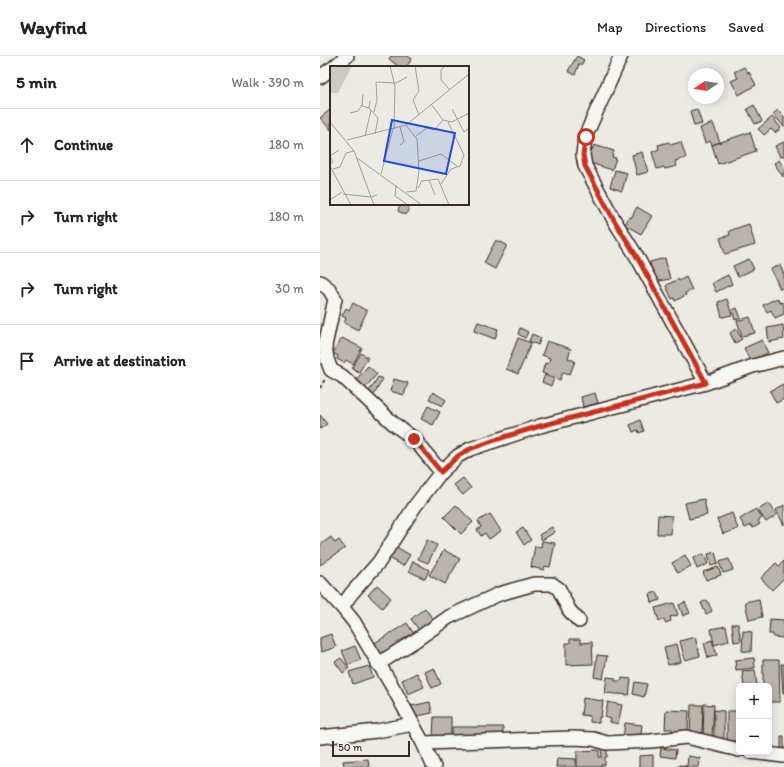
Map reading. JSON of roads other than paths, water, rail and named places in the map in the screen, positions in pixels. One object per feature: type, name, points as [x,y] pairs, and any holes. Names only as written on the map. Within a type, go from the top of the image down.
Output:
[{"type":"street","points":[[335,66],[347,56]]},
{"type":"street","points":[[621,56],[586,137],[583,155],[585,166],[706,383]]},
{"type":"street","points":[[320,77],[330,70]]},
{"type":"street","points":[[320,282],[329,289],[335,298],[325,346],[327,359],[331,370],[342,376],[394,424],[414,439],[441,472]]},
{"type":"street","points":[[342,607],[378,562],[415,506],[441,472],[464,452],[540,426],[706,383],[753,366],[784,358]]},
{"type":"street","points":[[320,583],[354,622],[395,691],[423,742],[434,767]]},
{"type":"street","points":[[378,664],[449,617],[499,594],[534,584],[552,584],[559,590],[569,610],[579,621]]},
{"type":"street","points":[[320,737],[377,731],[412,724]]},
{"type":"street","points":[[423,742],[573,738],[592,739],[607,743],[687,738],[736,749]]},
{"type":"street","points":[[772,755],[784,756]]}]
